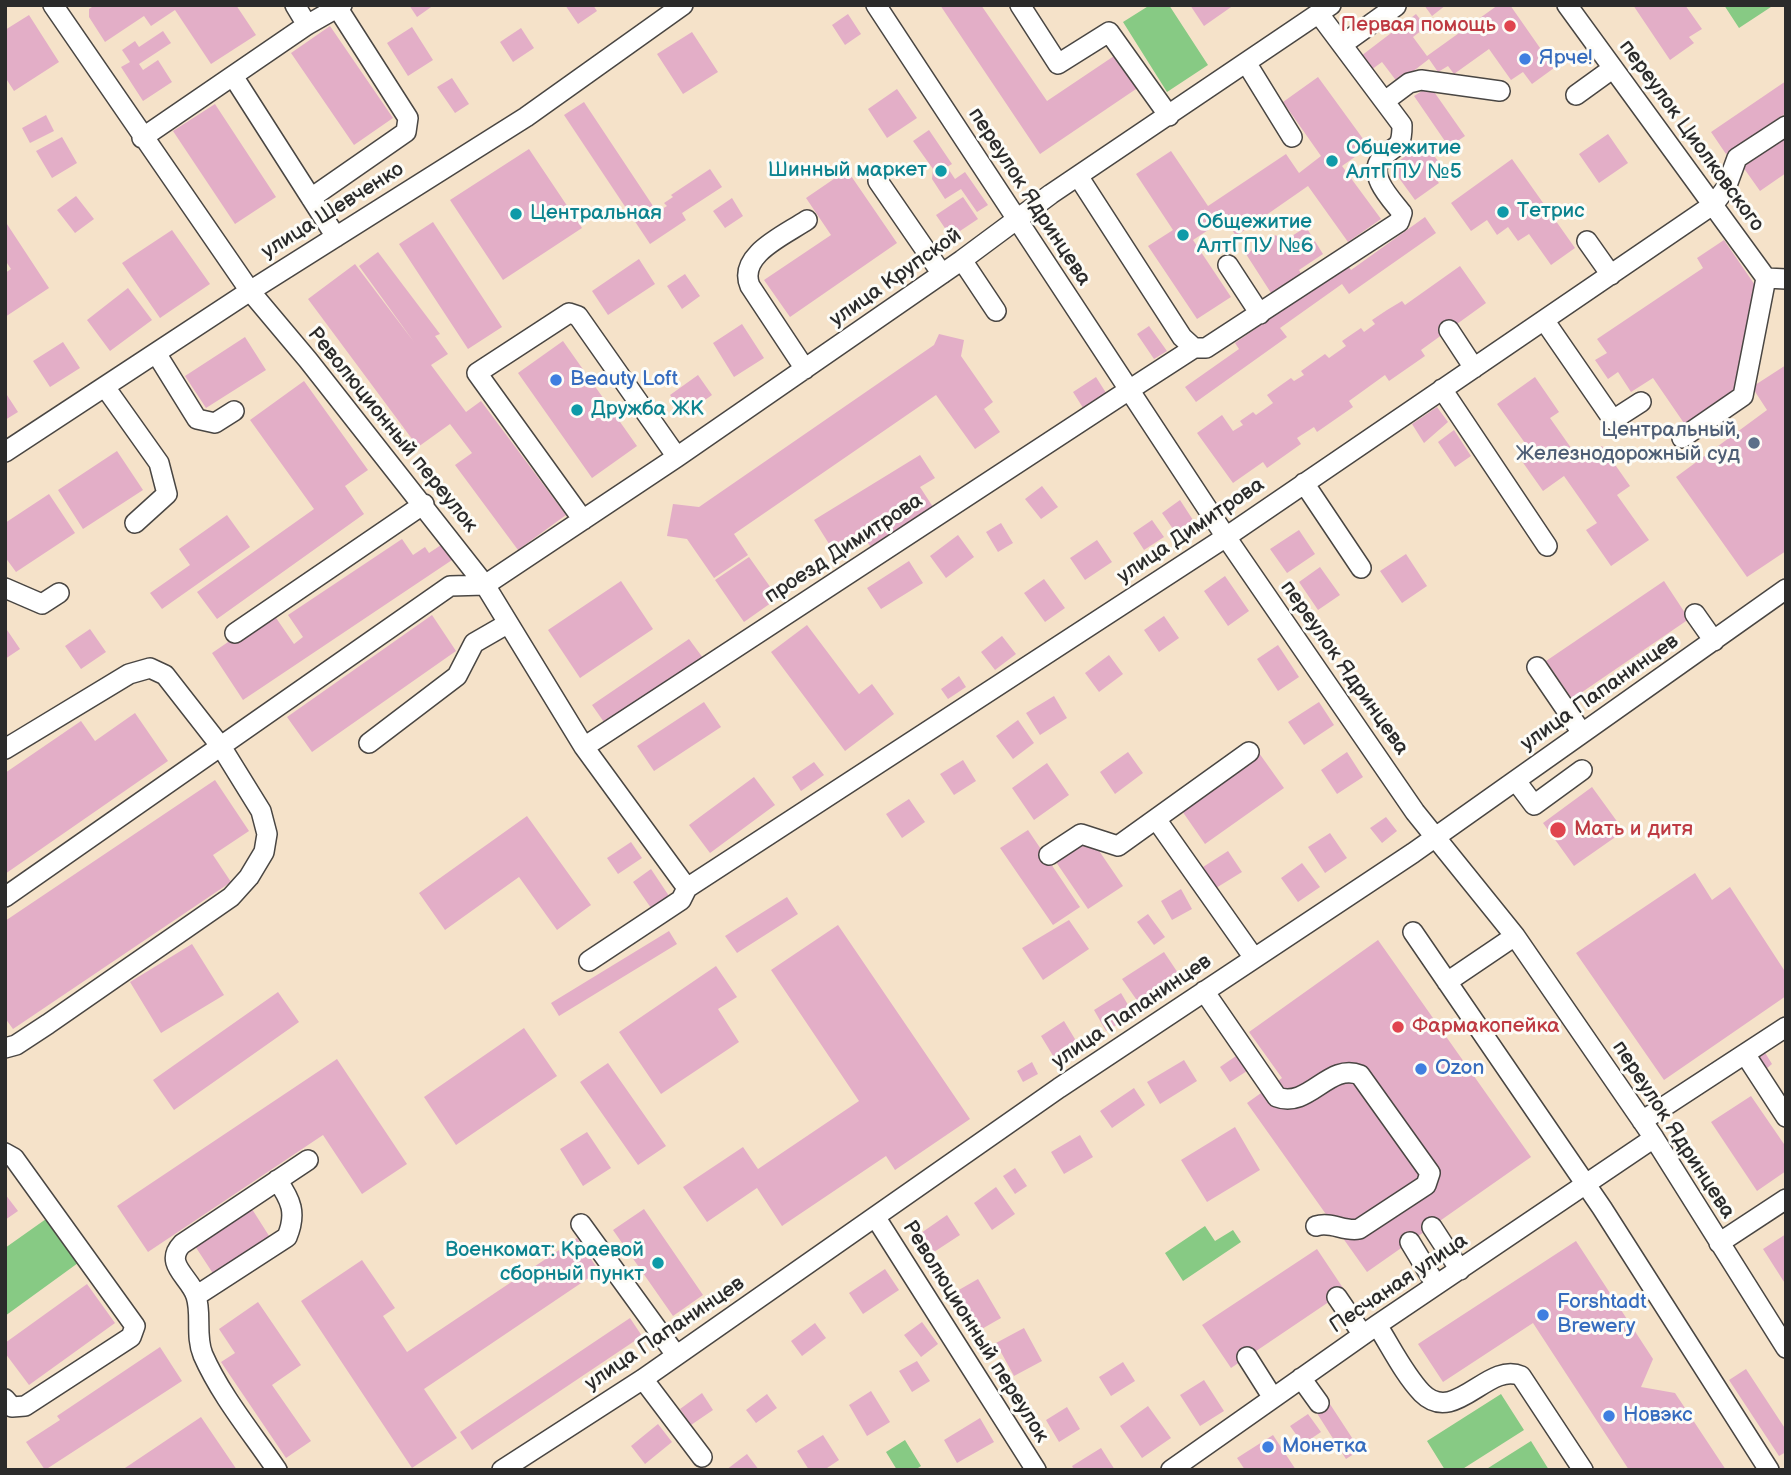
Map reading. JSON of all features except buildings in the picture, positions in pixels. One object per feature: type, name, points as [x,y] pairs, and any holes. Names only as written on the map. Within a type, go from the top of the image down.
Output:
[{"type":"street","points":[[295,5],[307,25]]},
{"type":"street","name":"улица Шевченко","points":[[5,452],[250,291],[526,117],[683,5]]},
{"type":"street","name":"переулок Ядринцева","points":[[876,5],[1226,537],[1415,812],[1515,936],[1654,1138],[1786,1348]]},
{"type":"street","points":[[1020,5],[1058,64],[1109,32],[1169,116]]},
{"type":"street","name":"переулок Циолковского","points":[[1567,5],[1714,204],[1776,279]]},
{"type":"street","points":[[142,138],[307,25],[340,6],[408,118],[406,132],[311,198]]},
{"type":"street","points":[[1343,44],[1396,6]]},
{"type":"street","name":"Революционный переулок","points":[[61,8],[142,138],[250,291],[424,504],[485,585],[584,747],[687,888]]},
{"type":"street","points":[[1325,10],[1343,44],[1385,101],[1409,83],[1421,80],[1500,91]]},
{"type":"street","name":"улица Крупской","points":[[485,585],[677,457],[962,260],[1078,176],[1325,10]]},
{"type":"street","points":[[1247,64],[1293,137]]},
{"type":"street","points":[[1576,95],[1612,69]]},
{"type":"street","points":[[233,76],[336,237]]},
{"type":"street","name":"проезд Димитрова","points":[[584,747],[1194,348],[1206,348],[1399,222],[1402,213],[1381,185],[1378,167],[1381,159],[1397,149],[1402,140],[1402,125],[1385,101]]},
{"type":"street","points":[[1714,204],[1726,188],[1737,158],[1786,125]]},
{"type":"street","points":[[1078,176],[1182,337],[1194,348]]},
{"type":"street","points":[[878,181],[942,274]]},
{"type":"street","name":"улица Димитрова","points":[[589,961],[681,900],[687,888],[1226,537],[1714,204]]},
{"type":"street","points":[[805,369],[750,286],[747,274],[754,257],[807,220]]},
{"type":"street","points":[[1587,241],[1611,275]]},
{"type":"street","points":[[962,260],[996,311]]},
{"type":"street","points":[[1228,265],[1259,314]]},
{"type":"street","points":[[1682,438],[1743,396],[1776,279]]},
{"type":"street","points":[[583,520],[477,373],[569,313],[578,316],[677,457]]},
{"type":"street","points":[[1544,320],[1613,420],[1641,402]]},
{"type":"street","points":[[1449,330],[1474,368]]},
{"type":"street","points":[[156,353],[197,419],[215,423],[234,411]]},
{"type":"street","points":[[105,387],[159,463],[167,494],[135,523]]},
{"type":"street","points":[[1442,389],[1547,546]]},
{"type":"street","points":[[1304,483],[1361,568]]},
{"type":"street","points":[[235,633],[424,504]]},
{"type":"street","points":[[5,897],[222,748],[450,586],[485,585]]},
{"type":"street","points":[[5,588],[42,604],[59,593]]},
{"type":"street","name":"улица Папанинцев","points":[[502,1470],[643,1379],[1059,1088],[1516,781],[1786,589]]},
{"type":"street","points":[[1695,614],[1714,640]]},
{"type":"street","points":[[369,743],[457,676],[474,643],[507,624]]},
{"type":"street","points":[[1537,667],[1582,733]]},
{"type":"street","points":[[5,748],[129,674],[150,668],[165,675],[222,748],[261,811],[267,834],[264,852],[249,877],[231,897],[48,1024],[16,1045],[5,1048]]},
{"type":"street","points":[[1049,855],[1082,834],[1118,846],[1249,752]]},
{"type":"street","points":[[1516,781],[1534,805],[1582,770]]},
{"type":"street","points":[[1156,819],[1254,958]]},
{"type":"street","points":[[1413,932],[1586,1185],[1769,1470]]},
{"type":"street","points":[[1447,982],[1515,936]]},
{"type":"street","points":[[1204,991],[1277,1097],[1288,1101],[1301,1099],[1340,1074],[1360,1074],[1430,1173],[1426,1185],[1359,1229],[1348,1230],[1325,1224],[1317,1226]]},
{"type":"street","points":[[1642,1121],[1786,1027]]},
{"type":"street","points":[[1745,1054],[1786,1117]]},
{"type":"street","name":"Песчаная улица","points":[[1171,1470],[1370,1330],[1654,1138]]},
{"type":"street","points":[[5,1153],[14,1158],[135,1326],[131,1338],[25,1406],[12,1406],[5,1399]]},
{"type":"street","points":[[277,1470],[203,1355],[197,1329],[196,1296],[177,1268],[175,1255],[178,1248],[307,1160]]},
{"type":"street","points":[[196,1296],[287,1237],[293,1212],[290,1199],[276,1180]]},
{"type":"street","points":[[1719,1243],[1786,1199]]},
{"type":"street","name":"Революционный переулок","points":[[876,1218],[1036,1470]]},
{"type":"street","points":[[581,1224],[677,1355]]},
{"type":"street","points":[[1432,1227],[1460,1270]]},
{"type":"street","points":[[1410,1242],[1436,1285]]},
{"type":"street","points":[[1337,1297],[1370,1330],[1422,1392],[1436,1401],[1452,1402],[1504,1373],[1521,1376],[1583,1470]]},
{"type":"street","points":[[1247,1357],[1273,1398]]},
{"type":"street","points":[[1301,1378],[1319,1403]]},
{"type":"street","points":[[643,1379],[702,1457]]},
{"type":"green space","points":[[1150,5],[1169,5],[1208,65],[1167,92],[1123,22]]},
{"type":"green space","points":[[1724,5],[1774,5],[1739,28]]},
{"type":"green space","points":[[46,1219],[78,1263],[5,1316],[5,1248]]},
{"type":"green space","points":[[1205,1226],[1215,1241],[1233,1230],[1241,1242],[1183,1281],[1165,1253]]},
{"type":"green space","points":[[1501,1394],[1524,1430],[1461,1470],[1445,1470],[1427,1441]]},
{"type":"green space","points":[[905,1440],[921,1466],[915,1470],[897,1470],[886,1452]]},
{"type":"green space","points":[[1531,1441],[1549,1470],[1485,1470]]},
{"type":"place","name":"Первая помощь","points":[[1510,26]]},
{"type":"place","name":"Ярче!","points":[[1525,59]]},
{"type":"place","name":"Общежитие АлтГПУ №5","points":[[1332,161]]},
{"type":"place","name":"Шинный маркет","points":[[941,171]]},
{"type":"place","name":"Тетрис","points":[[1503,212]]},
{"type":"place","name":"Центральная","points":[[516,214]]},
{"type":"place","name":"Общежитие АлтГПУ №6","points":[[1183,235]]},
{"type":"place","name":"Beauty Loft","points":[[556,380]]},
{"type":"place","name":"Дружба ЖК","points":[[577,410]]},
{"type":"place","name":"Центральный, Железнодорожный суд","points":[[1754,443]]},
{"type":"place","name":"Мать и дитя","points":[[1558,830]]},
{"type":"place","name":"Фармакопейка","points":[[1398,1027]]},
{"type":"place","name":"Ozon","points":[[1421,1069]]},
{"type":"place","name":"Военкомат: Краевой сборный пункт","points":[[658,1263]]},
{"type":"place","name":"Forshtadt Brewery","points":[[1543,1315]]},
{"type":"place","name":"Новэкс","points":[[1609,1416]]},
{"type":"place","name":"Монетка","points":[[1268,1447]]}]
